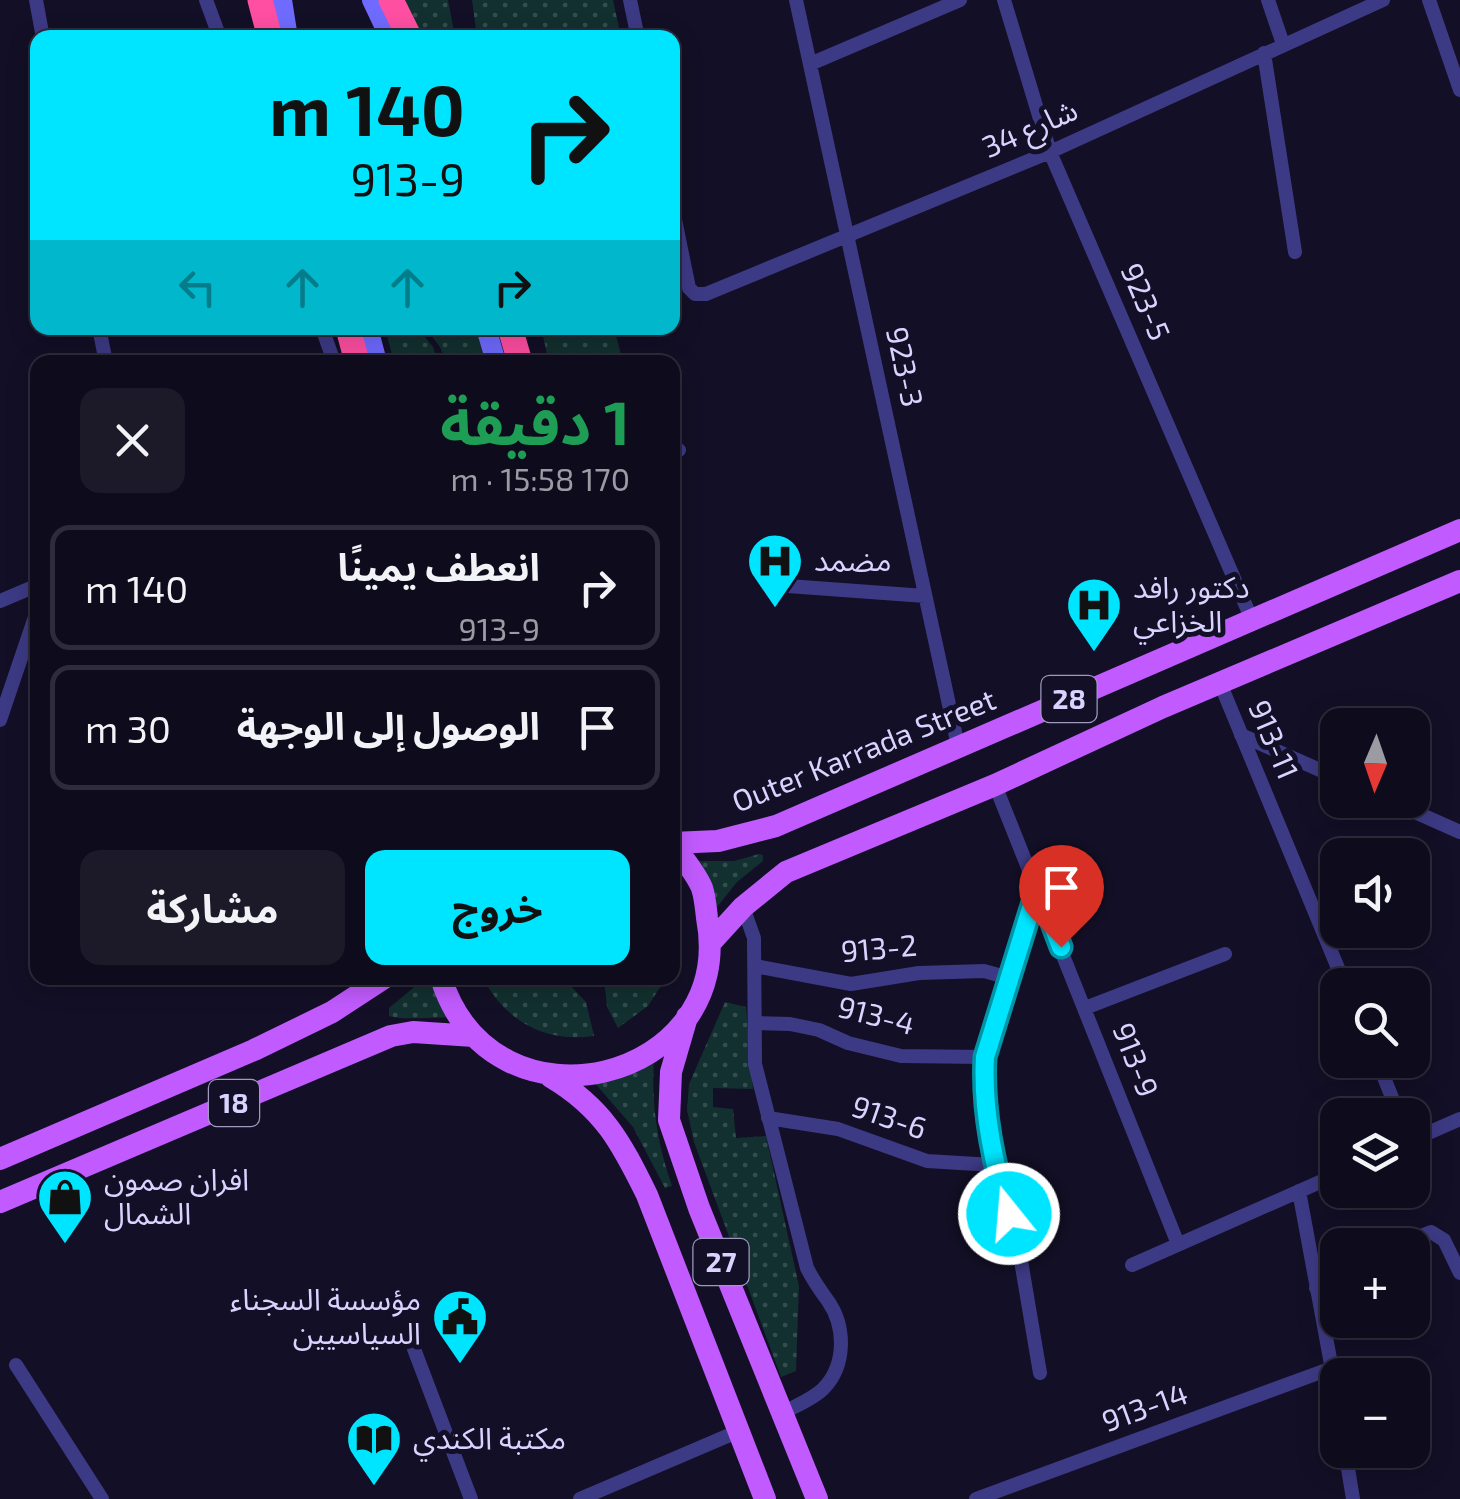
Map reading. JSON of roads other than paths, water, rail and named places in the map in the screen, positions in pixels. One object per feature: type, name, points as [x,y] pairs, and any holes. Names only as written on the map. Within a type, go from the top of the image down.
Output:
[{"type":"highway","points":[[260,0],[268,30]]},
{"type":"highway","points":[[392,0],[406,30]]},
{"type":"main road","name":"Outer Karrada Street","points":[[680,842],[718,841],[776,826],[1460,530]]},
{"type":"main road","name":"28","points":[[712,941],[744,907],[786,872],[1460,581]]},
{"type":"main road","points":[[443,985],[448,1001],[474,1036],[508,1061],[548,1075],[588,1076],[626,1066],[660,1046],[687,1018],[705,981],[712,941],[702,888],[680,854]]},
{"type":"main road","name":"18","points":[[0,1159],[254,1050],[332,1012],[373,985]]},
{"type":"main road","name":"27","points":[[687,1018],[671,1072],[670,1120],[698,1208],[817,1499]]},
{"type":"main road","name":"18","points":[[0,1202],[391,1036],[414,1032],[474,1036]]},
{"type":"main road","name":"27","points":[[548,1075],[577,1092],[600,1113],[624,1147],[647,1195],[765,1499]]},
{"type":"street","points":[[36,0],[42,30]]},
{"type":"street","points":[[206,0],[217,30]]},
{"type":"street","points":[[282,0],[287,30]]},
{"type":"street","points":[[372,0],[386,30]]},
{"type":"street","points":[[630,0],[636,30]]},
{"type":"street","name":"923-3","points":[[796,0],[958,746]]},
{"type":"street","points":[[810,64],[960,0]]},
{"type":"street","name":"923-5","points":[[1004,0],[1050,152],[1252,620]]},
{"type":"street","points":[[1268,0],[1282,44]]},
{"type":"street","name":"شارع 34","points":[[680,242],[690,288],[695,294],[706,294],[1050,152],[1383,0]]},
{"type":"street","points":[[1429,0],[1460,90]]},
{"type":"street","points":[[1264,53],[1295,252]]},
{"type":"street","points":[[788,586],[925,596]]},
{"type":"street","points":[[0,601],[30,588]]},
{"type":"street","points":[[0,720],[30,632]]},
{"type":"street","name":"913-11","points":[[1220,683],[1338,968]]},
{"type":"street","points":[[1241,734],[1320,770]]},
{"type":"street","name":"913-9","points":[[994,785],[1038,886],[1178,1244]]},
{"type":"street","points":[[1428,818],[1460,832]]},
{"type":"street","points":[[1038,886],[985,1057],[984,1082],[993,1165],[1020,1255],[1040,1374]]},
{"type":"street","points":[[744,907],[754,938],[755,1064],[806,1268],[830,1303],[841,1336],[840,1359],[828,1382],[821,1391],[782,1413]]},
{"type":"street","points":[[1085,1008],[1225,954]]},
{"type":"street","name":"913-2","points":[[755,966],[851,984],[920,972],[984,972],[1009,978]]},
{"type":"street","name":"913-4","points":[[756,1023],[804,1027],[901,1056],[985,1057]]},
{"type":"street","name":"913-6","points":[[768,1118],[820,1124],[928,1161],[993,1165]]},
{"type":"street","points":[[1430,1132],[1460,1119]]},
{"type":"street","points":[[1132,1265],[1320,1182]]},
{"type":"street","points":[[1298,1191],[1330,1358]]},
{"type":"street","points":[[1430,1233],[1444,1240],[1460,1273]]},
{"type":"street","points":[[1316,1288],[1320,1286]]},
{"type":"street","points":[[414,1349],[471,1499]]},
{"type":"street","points":[[16,1365],[102,1499]]},
{"type":"street","name":"913-14","points":[[976,1499],[1320,1372]]},
{"type":"street","points":[[580,1499],[739,1431]]},
{"type":"street","points":[[1348,1468],[1353,1499]]},
{"type":"place","name":"مضمد","points":[[775,610]]},
{"type":"place","name":"دكتور رافد الخزاعي","points":[[1094,654]]},
{"type":"place","name":"افران صمون الشمال","points":[[65,1246]]},
{"type":"place","name":"مؤسسة السجناء السياسيين","points":[[460,1366]]},
{"type":"place","name":"مكتبة الكندي","points":[[374,1488]]}]
